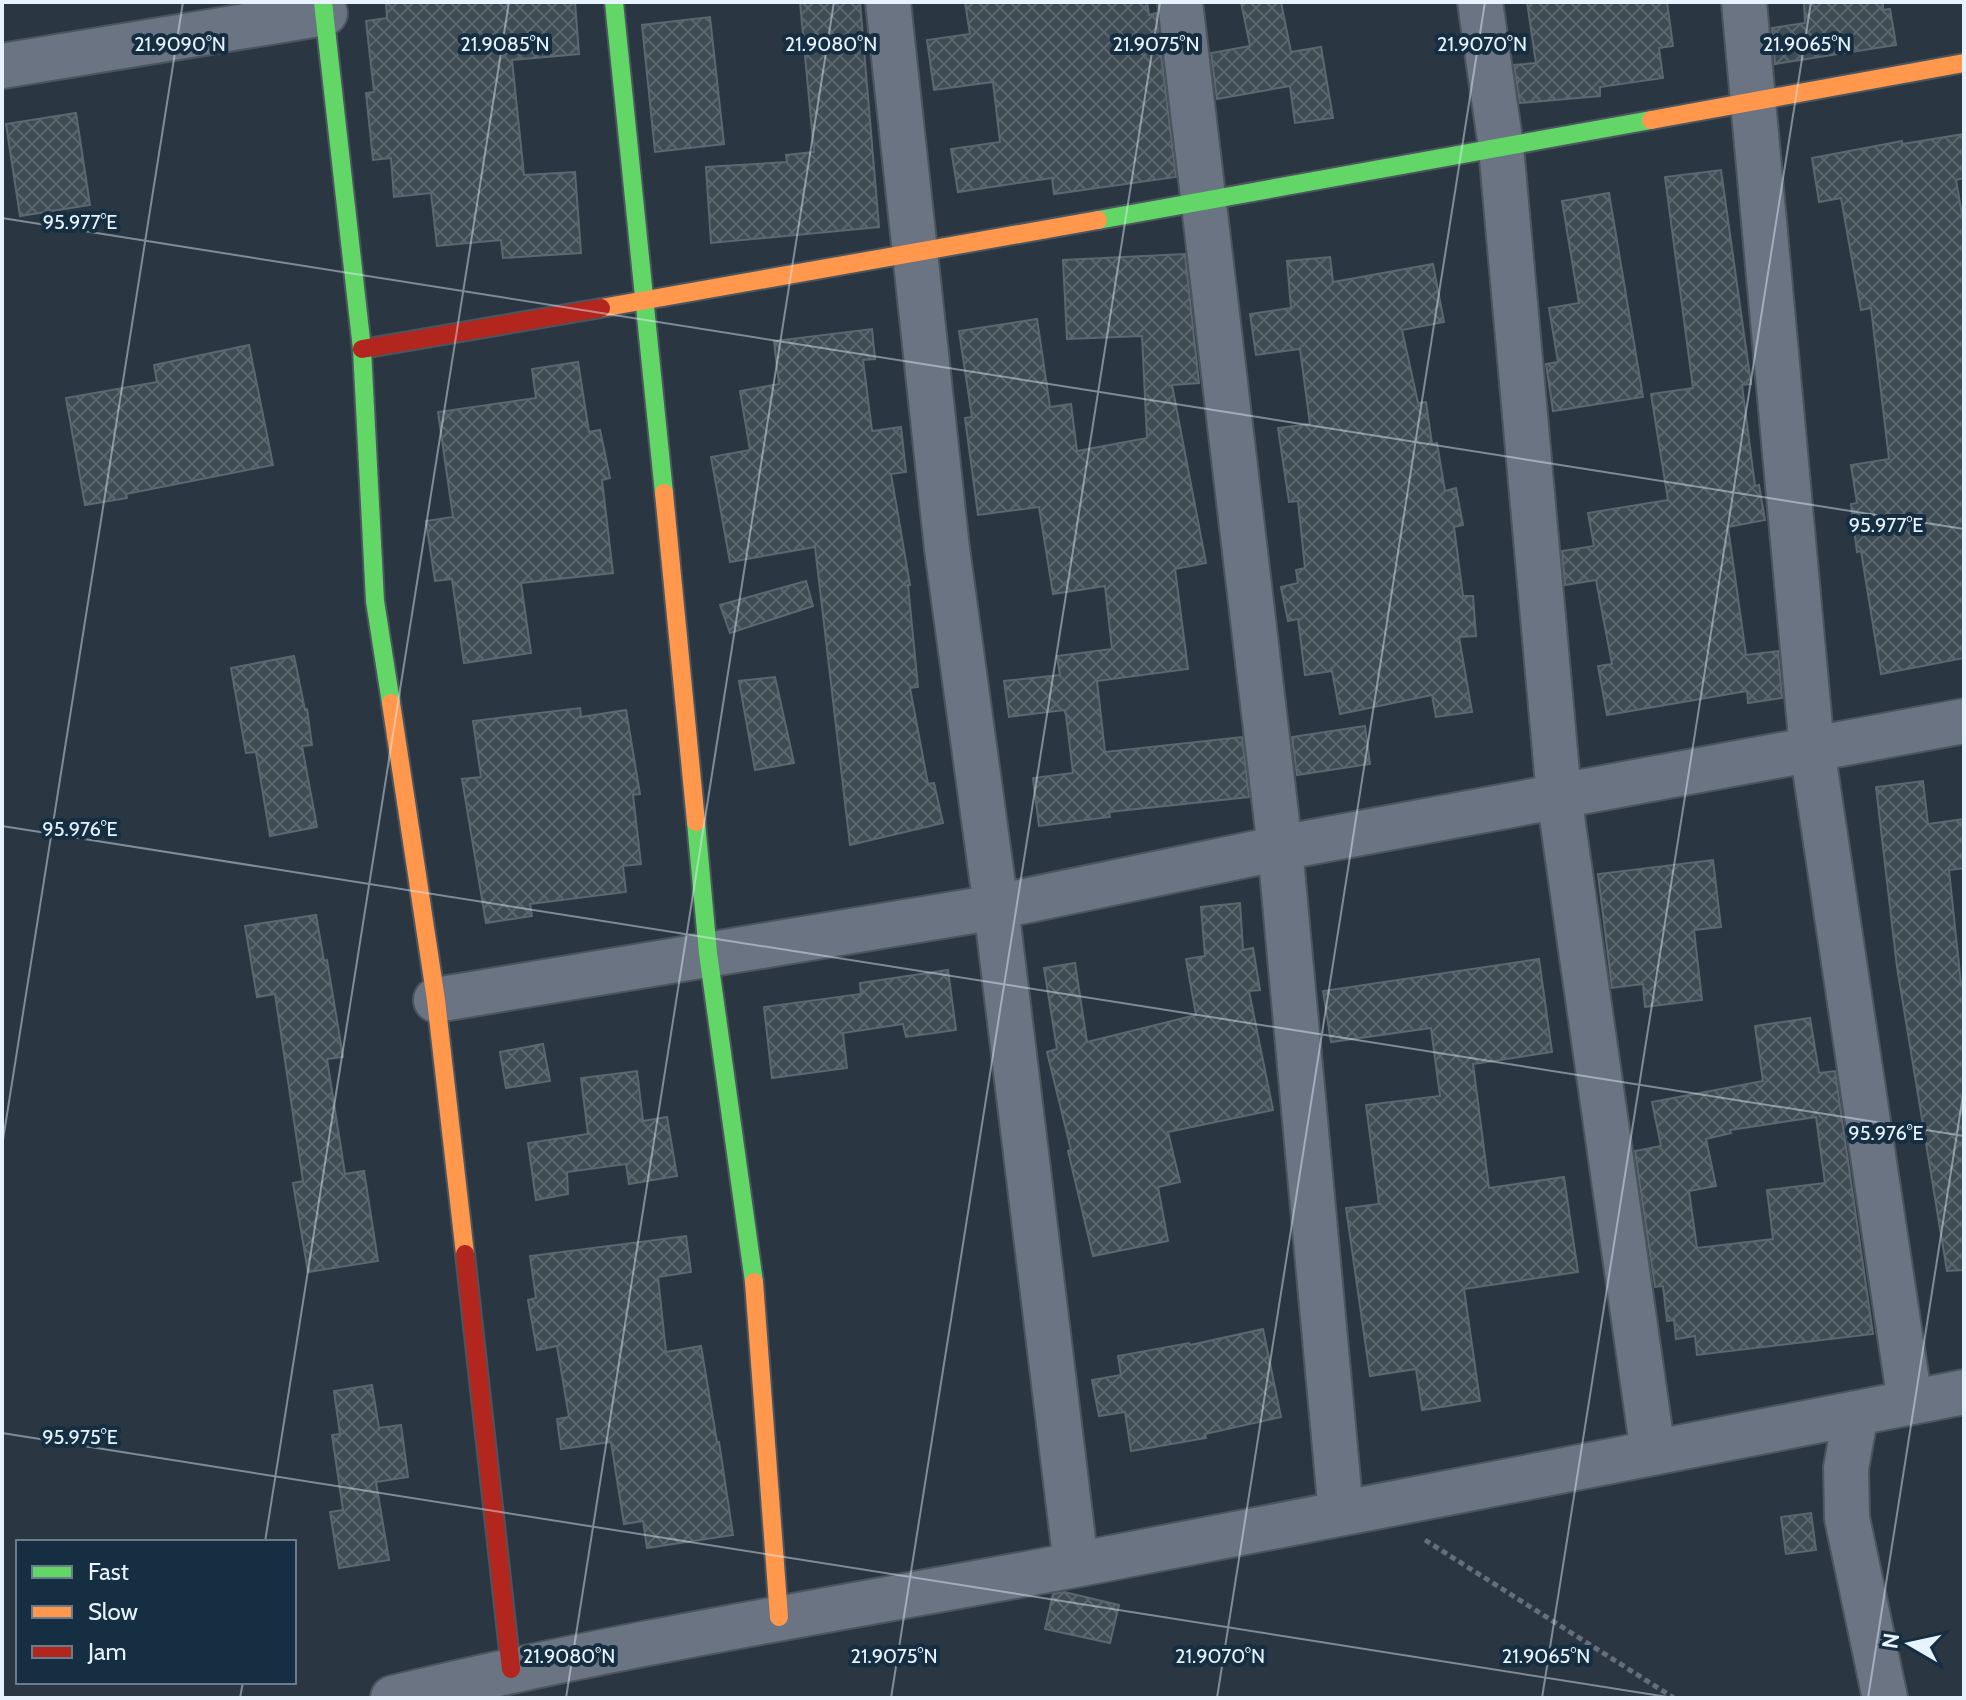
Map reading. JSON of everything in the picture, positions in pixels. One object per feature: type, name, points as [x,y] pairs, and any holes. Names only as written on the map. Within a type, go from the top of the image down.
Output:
[{"type":"street","points":[[614,2],[646,299],[708,953],[754,1281],[779,1617]]},
{"type":"street","points":[[888,2],[947,549],[996,907],[1076,1564]]},
{"type":"street","points":[[1180,2],[1280,848],[1341,1513]]},
{"type":"street","points":[[1480,2],[1501,147],[1559,796],[1653,1452]]},
{"type":"street","points":[[1744,2],[1812,749],[1910,1402]]},
{"type":"street","points":[[2,66],[324,8],[362,349],[375,601],[436,1000],[511,1669]]},
{"type":"street","points":[[362,349],[915,253],[1964,63]]},
{"type":"street","points":[[436,1000],[996,907],[1280,848],[1964,721]]},
{"type":"street","points":[[393,1698],[511,1669],[1076,1564],[1964,1392]]},
{"type":"street","points":[[1856,1413],[1846,1468],[1847,1518],[1885,1698]]},
{"type":"path","points":[[1413,1536],[1427,1540],[1674,1698]]},
{"type":"building","points":[[386,2],[575,2],[579,54],[512,60],[524,175],[575,172],[581,253],[503,258],[501,240],[437,246],[431,193],[394,197],[391,158],[373,160],[366,93],[374,92],[366,21],[387,18]]},
{"type":"building","points":[[800,2],[860,2],[879,227],[711,243],[706,167],[787,162],[786,155],[814,152]]},
{"type":"building","points":[[965,2],[1147,2],[1149,15],[1156,13],[1176,177],[1054,194],[1052,178],[958,192],[951,149],[1000,142],[993,82],[934,90],[927,40],[970,34]]},
{"type":"building","points":[[1241,2],[1281,2],[1291,52],[1321,47],[1333,118],[1295,123],[1290,86],[1217,99],[1211,53],[1250,46]]},
{"type":"building","points":[[1527,2],[1667,2],[1673,46],[1659,48],[1663,78],[1600,87],[1600,96],[1520,103],[1514,65],[1536,63]]},
{"type":"building","points":[[1804,2],[1883,2],[1883,10],[1890,9],[1896,45],[1775,64],[1772,28],[1805,23]]},
{"type":"building","points":[[710,17],[724,144],[655,152],[642,25]]},
{"type":"building","points":[[76,113],[90,205],[20,216],[6,124]]},
{"type":"building","points":[[1964,134],[1964,178],[1956,180],[1964,226],[1964,658],[1881,674],[1861,551],[1857,552],[1851,504],[1857,503],[1851,465],[1889,459],[1871,308],[1861,310],[1841,198],[1819,202],[1812,158],[1902,141],[1902,144]]},
{"type":"building","points":[[1721,170],[1751,384],[1742,385],[1755,486],[1759,485],[1765,520],[1728,527],[1746,655],[1778,651],[1782,698],[1748,703],[1747,691],[1607,715],[1598,666],[1612,664],[1596,580],[1565,585],[1562,551],[1594,546],[1588,513],[1668,500],[1651,394],[1693,388],[1665,177]]},
{"type":"building","points":[[1609,193],[1643,397],[1553,411],[1546,364],[1558,362],[1549,308],[1579,303],[1562,201]]},
{"type":"building","points":[[1185,254],[1199,383],[1172,385],[1206,563],[1175,569],[1188,669],[1097,681],[1105,752],[1242,737],[1249,797],[1109,812],[1110,817],[1039,826],[1033,778],[1073,773],[1066,715],[1064,710],[1009,717],[1004,681],[1060,675],[1057,656],[1112,649],[1105,586],[1053,594],[1039,507],[978,515],[965,418],[972,417],[959,331],[1037,319],[1050,407],[1071,404],[1077,451],[1147,438],[1142,336],[1067,339],[1063,260]]},
{"type":"building","points":[[1330,257],[1333,282],[1433,264],[1444,322],[1402,330],[1418,403],[1426,402],[1432,444],[1437,443],[1445,491],[1456,488],[1463,525],[1454,527],[1463,596],[1473,596],[1476,636],[1459,637],[1472,712],[1436,717],[1432,695],[1340,714],[1332,671],[1305,675],[1298,619],[1288,621],[1281,587],[1298,583],[1296,570],[1305,568],[1298,501],[1289,502],[1278,428],[1310,424],[1300,349],[1256,355],[1250,314],[1291,308],[1287,261]]},
{"type":"building","points":[[872,329],[875,359],[863,360],[872,431],[901,427],[906,472],[891,474],[910,585],[918,687],[910,688],[928,784],[934,783],[943,823],[850,845],[815,547],[730,562],[711,457],[750,450],[740,391],[779,384],[774,341]]},
{"type":"building","points":[[249,345],[273,465],[85,505],[66,398],[157,382],[154,365]]},
{"type":"building","points":[[578,362],[589,432],[600,430],[610,478],[602,480],[613,573],[521,583],[531,653],[464,663],[452,579],[435,581],[426,521],[453,517],[438,412],[536,398],[532,369]]},
{"type":"building","points":[[806,581],[813,606],[730,633],[720,605]]},
{"type":"building","points":[[294,656],[312,745],[302,746],[317,827],[270,836],[256,752],[246,753],[231,668]]},
{"type":"building","points":[[775,677],[794,763],[755,770],[739,681]]},
{"type":"building","points":[[580,708],[581,717],[626,710],[640,794],[633,795],[641,864],[623,866],[626,892],[530,904],[532,916],[486,923],[462,779],[481,777],[473,721]]},
{"type":"building","points":[[1365,726],[1370,764],[1297,775],[1292,737]]},
{"type":"building","points":[[1923,781],[1928,824],[1964,819],[1964,868],[1949,870],[1961,984],[1964,984],[1964,1270],[1947,1271],[1897,967],[1876,787]]},
{"type":"building","points":[[1713,860],[1721,927],[1694,930],[1702,1000],[1645,1007],[1643,984],[1612,988],[1598,874]]},
{"type":"building","points":[[1240,903],[1243,950],[1253,948],[1260,990],[1249,991],[1273,1110],[1168,1132],[1180,1182],[1158,1187],[1168,1241],[1093,1256],[1047,1052],[1057,1049],[1044,968],[1075,963],[1087,1042],[1196,1015],[1186,959],[1205,956],[1201,907]]},
{"type":"building","points":[[316,915],[324,961],[327,960],[343,1057],[327,1059],[345,1174],[364,1171],[378,1261],[308,1272],[293,1183],[303,1181],[275,994],[257,997],[245,926]]},
{"type":"building","points":[[1539,959],[1552,1052],[1473,1064],[1489,1188],[1564,1177],[1578,1272],[1464,1289],[1480,1401],[1422,1410],[1416,1369],[1370,1376],[1346,1208],[1379,1204],[1366,1105],[1440,1096],[1431,1028],[1331,1042],[1323,991]]},
{"type":"building","points":[[948,970],[956,1030],[906,1037],[903,1024],[843,1033],[847,1068],[772,1078],[764,1007],[861,994],[860,983]]},
{"type":"building","points":[[1810,1018],[1819,1073],[1835,1071],[1873,1334],[1697,1355],[1695,1336],[1676,1339],[1674,1320],[1667,1321],[1663,1286],[1655,1287],[1635,1151],[1661,1146],[1652,1102],[1763,1081],[1755,1026]],"holes":[[[1816,1117],[1825,1183],[1767,1190],[1773,1239],[1697,1248],[1689,1191],[1716,1186],[1706,1139],[1731,1133],[1730,1130]]]},
{"type":"building","points":[[543,1044],[550,1081],[506,1088],[500,1052]]},
{"type":"building","points":[[637,1071],[643,1121],[667,1117],[677,1176],[629,1184],[626,1164],[567,1172],[568,1194],[536,1200],[528,1143],[588,1134],[581,1078]]},
{"type":"building","points":[[686,1236],[691,1272],[658,1277],[666,1352],[701,1346],[733,1535],[647,1548],[643,1521],[624,1524],[611,1442],[561,1449],[557,1419],[569,1417],[557,1346],[537,1350],[528,1300],[536,1298],[530,1256]]},
{"type":"building","points":[[1263,1329],[1281,1417],[1205,1434],[1206,1438],[1131,1451],[1125,1412],[1099,1416],[1092,1380],[1121,1375],[1118,1356]]},
{"type":"building","points":[[372,1385],[379,1428],[401,1425],[408,1477],[376,1482],[389,1560],[339,1568],[330,1512],[343,1510],[332,1435],[340,1434],[334,1391]]},
{"type":"building","points":[[1811,1513],[1816,1550],[1786,1554],[1781,1517]]},
{"type":"building","points":[[1064,1592],[1119,1605],[1110,1643],[1045,1629],[1053,1594]]},
{"type":"traffic: fast","points":[[323,2],[362,349],[375,601],[391,703]]},
{"type":"traffic: fast","points":[[614,2],[664,493]]},
{"type":"traffic: fast","points":[[1098,220],[1651,120]]},
{"type":"traffic: fast","points":[[696,822],[708,953],[754,1282]]},
{"type":"traffic: slow","points":[[1651,120],[1964,63]]},
{"type":"traffic: slow","points":[[601,308],[1098,220]]},
{"type":"traffic: slow","points":[[664,493],[696,822]]},
{"type":"traffic: slow","points":[[391,703],[436,1000],[465,1254]]},
{"type":"traffic: slow","points":[[754,1282],[779,1617]]},
{"type":"traffic: jam","points":[[362,349],[601,308]]},
{"type":"traffic: jam","points":[[465,1254],[511,1669]]}]
